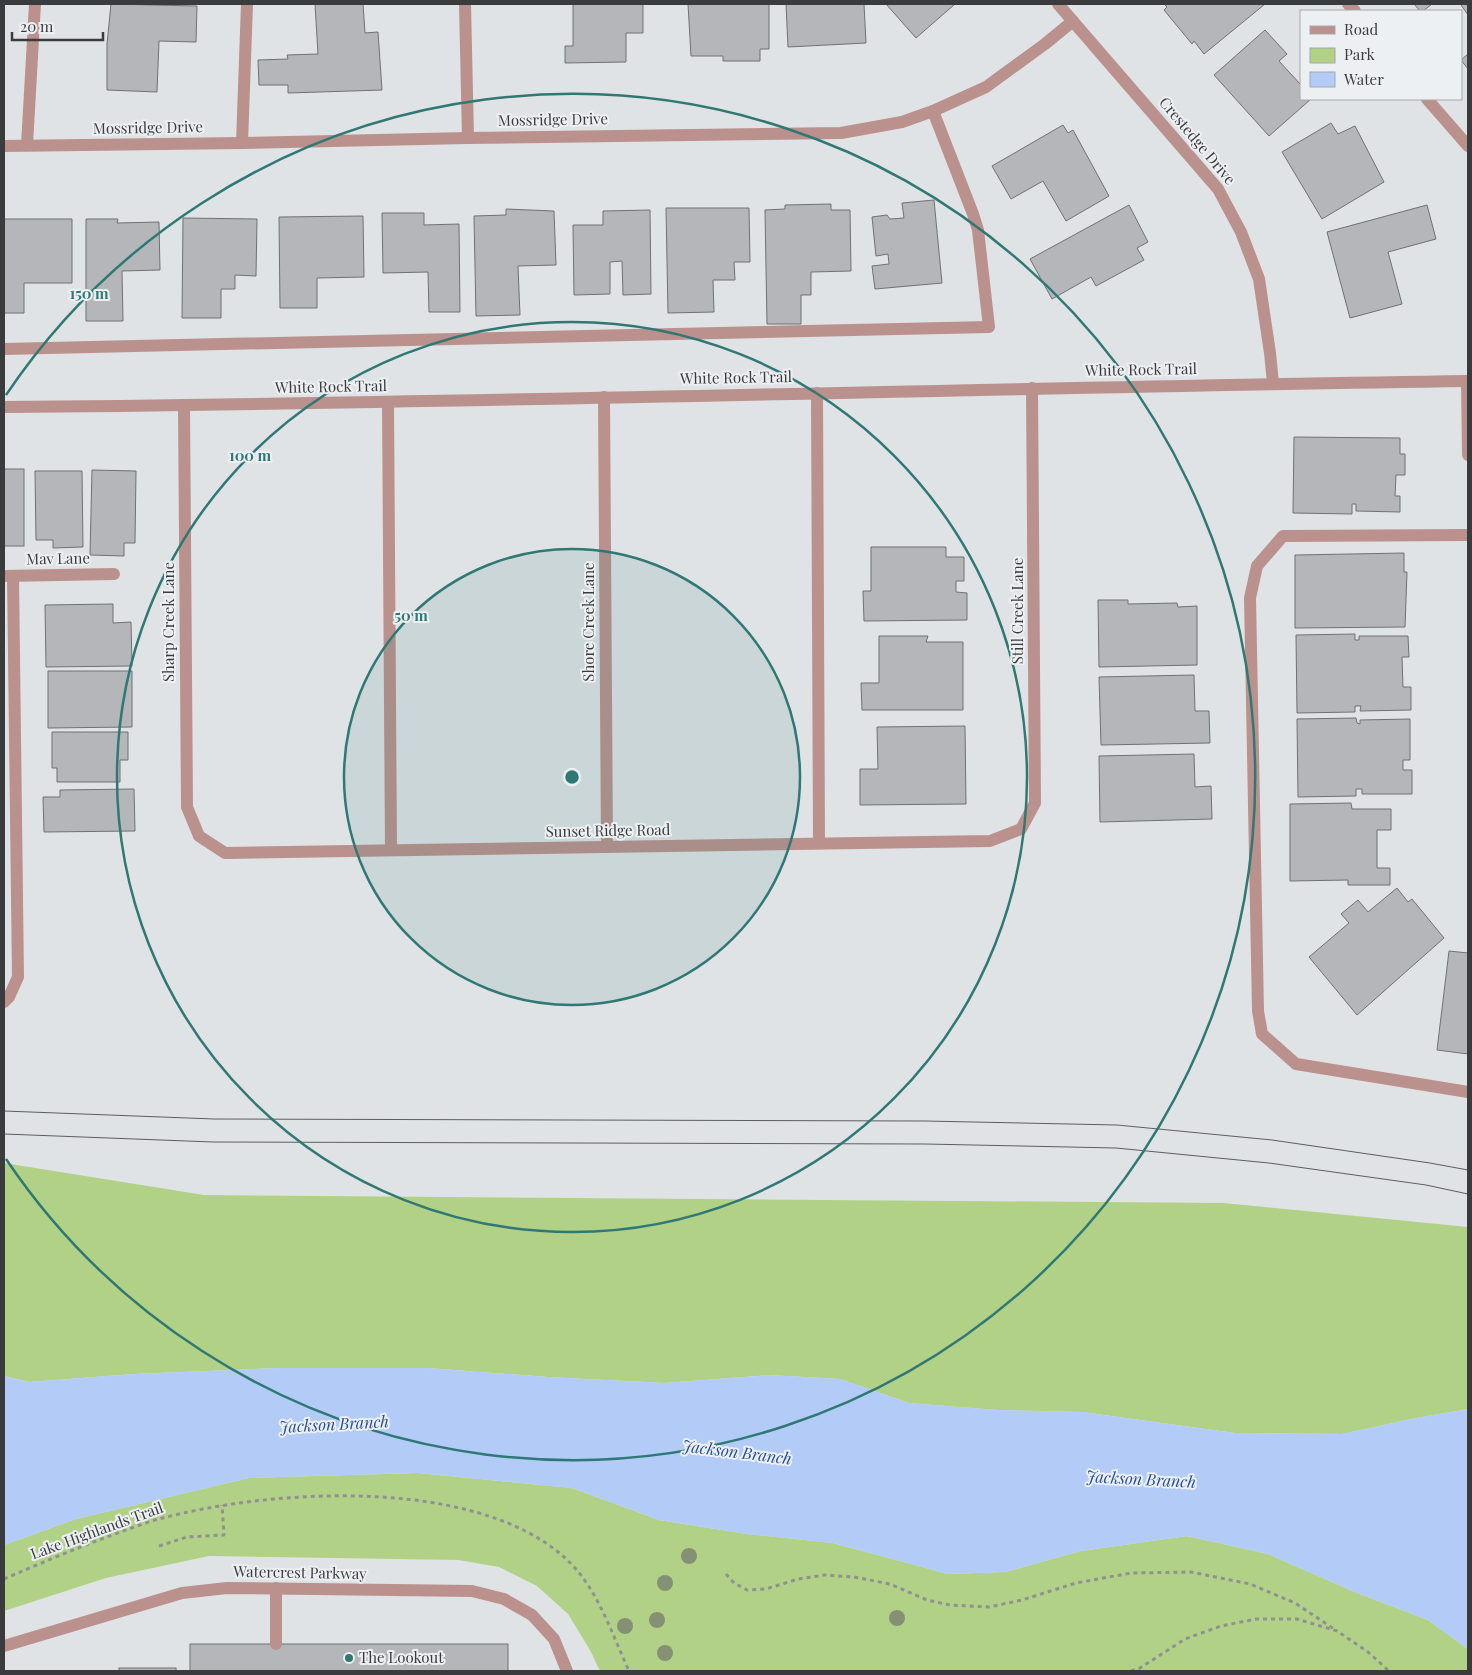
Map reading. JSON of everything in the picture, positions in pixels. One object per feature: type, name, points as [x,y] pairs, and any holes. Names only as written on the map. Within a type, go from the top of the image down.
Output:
[{"type":"street","points":[[28,145],[35,4]]},
{"type":"street","points":[[242,143],[247,4]]},
{"type":"street","points":[[465,4],[468,138]]},
{"type":"street","name":"Crestedge Drive","points":[[1058,4],[1218,190],[1241,232],[1259,279],[1273,383]]},
{"type":"street","name":"Mossridge Drive","points":[[4,146],[841,133],[902,122],[986,87],[1045,44],[1072,21]]},
{"type":"street","points":[[1428,100],[1468,146]]},
{"type":"street","points":[[4,349],[989,327],[976,222],[933,110]]},
{"type":"street","points":[[1467,381],[1468,455]]},
{"type":"street","name":"White Rock Trail","points":[[4,407],[388,402],[1273,383],[1467,381]]},
{"type":"street","name":"Still Creek Lane","points":[[1021,829],[1035,803],[1032,388]]},
{"type":"street","points":[[817,393],[819,843]]},
{"type":"street","name":"Shore Creek Lane","points":[[604,397],[607,847]]},
{"type":"street","points":[[388,402],[391,850]]},
{"type":"street","name":"Sharp Creek Lane","points":[[184,405],[187,807],[199,836]]},
{"type":"street","points":[[1468,535],[1283,536],[1257,566],[1250,598],[1258,1011],[1262,1034],[1296,1064],[1468,1092]]},
{"type":"street","name":"Mav Lane","points":[[8,576],[114,574]]},
{"type":"street","points":[[4,1002],[18,977],[8,576]]},
{"type":"street","name":"Sunset Ridge Road","points":[[199,836],[225,853],[990,841],[1021,829]]},
{"type":"street","name":"Watercrest Parkway","points":[[4,1646],[182,1593],[227,1588],[472,1591],[504,1599],[532,1614],[554,1639],[567,1671]]},
{"type":"street","points":[[276,1588],[276,1644]]},
{"type":"path","name":"Lake Highlands Trail","points":[[4,1579],[74,1548],[158,1519],[222,1505],[290,1498],[354,1496],[418,1501],[463,1509],[505,1521],[536,1537],[564,1557],[588,1585],[629,1671]]},
{"type":"path","points":[[159,1546],[187,1537],[224,1535],[222,1505]]},
{"type":"path","points":[[726,1574],[734,1583],[747,1590],[766,1589],[825,1575],[854,1577],[890,1584],[927,1600],[950,1605],[989,1607],[1022,1600],[1076,1583],[1131,1573],[1191,1572],[1250,1584],[1295,1602],[1368,1652],[1389,1671]]},
{"type":"path","points":[[1132,1671],[1141,1670],[1185,1639],[1221,1626],[1256,1619],[1297,1619],[1337,1631]]},
{"type":"green space","points":[[4,1163],[204,1195],[1224,1203],[1468,1227],[1468,1409],[1342,1434],[1235,1433],[1082,1412],[997,1410],[909,1403],[840,1379],[769,1375],[664,1383],[428,1368],[278,1368],[134,1374],[29,1382],[4,1376]]},
{"type":"green space","points":[[418,1473],[572,1488],[659,1520],[747,1534],[833,1543],[948,1574],[1005,1572],[1081,1551],[1187,1536],[1268,1554],[1357,1593],[1428,1620],[1468,1649],[1468,1671],[600,1671],[590,1650],[568,1614],[537,1586],[499,1567],[458,1560],[209,1556],[106,1578],[4,1611],[4,1545],[76,1519],[249,1478]]},
{"type":"water","name":"Jackson Branch","points":[[278,1368],[428,1368],[664,1383],[769,1375],[840,1379],[909,1403],[997,1410],[1082,1412],[1235,1433],[1342,1434],[1468,1409],[1468,1649],[1428,1620],[1357,1593],[1268,1554],[1187,1536],[1081,1551],[1005,1572],[948,1574],[833,1543],[747,1534],[659,1520],[572,1488],[418,1473],[249,1478],[76,1519],[4,1545],[4,1376],[29,1382],[134,1374]]},
{"type":"building","points":[[111,4],[197,6],[196,42],[159,41],[157,92],[107,90],[107,44]]},
{"type":"building","points":[[315,4],[363,4],[365,33],[378,32],[382,90],[288,93],[288,85],[259,85],[258,60],[288,59],[287,55],[318,54]]},
{"type":"building","points":[[573,4],[643,4],[643,33],[626,33],[626,62],[565,63],[565,46],[573,46]]},
{"type":"building","points":[[688,4],[769,4],[769,49],[760,49],[760,61],[723,61],[723,56],[691,56]]},
{"type":"building","points":[[786,4],[864,4],[866,43],[788,47]]},
{"type":"building","points":[[886,4],[955,4],[916,38]]},
{"type":"building","points":[[1164,4],[1265,4],[1204,54],[1194,41],[1192,44],[1164,10],[1167,7]]},
{"type":"building","points":[[1414,4],[1432,4],[1424,10],[1419,10]]},
{"type":"building","points":[[1468,4],[1468,15],[1461,5]]},
{"type":"building","points":[[1265,30],[1287,54],[1279,61],[1300,84],[1300,100],[1310,100],[1269,136],[1214,75]]},
{"type":"building","points":[[1468,54],[1468,69],[1462,61]]},
{"type":"building","points":[[1331,123],[1338,134],[1355,126],[1384,182],[1322,219],[1282,152]]},
{"type":"building","points":[[1063,125],[1068,133],[1073,130],[1109,196],[1066,221],[1043,181],[1011,199],[992,166]]},
{"type":"building","points":[[934,200],[942,283],[875,289],[872,266],[889,264],[888,254],[876,256],[872,217],[887,215],[890,219],[904,218],[902,203]]},
{"type":"building","points":[[831,204],[831,210],[850,210],[851,271],[811,272],[811,295],[801,295],[801,324],[767,324],[765,210],[785,209],[785,205]]},
{"type":"building","points":[[1129,205],[1148,242],[1137,248],[1144,260],[1096,286],[1091,277],[1052,299],[1030,259]]},
{"type":"building","points":[[1427,205],[1436,239],[1388,252],[1402,304],[1350,318],[1327,232]]},
{"type":"building","points":[[666,208],[749,208],[750,262],[734,262],[735,280],[713,280],[714,312],[668,313]]},
{"type":"building","points":[[506,209],[554,211],[556,265],[518,266],[520,315],[476,316],[474,216],[506,215]]},
{"type":"building","points":[[650,210],[651,294],[623,295],[622,261],[610,262],[610,294],[574,295],[573,225],[603,225],[603,211]]},
{"type":"building","points":[[382,213],[424,213],[424,225],[459,224],[460,312],[429,312],[428,272],[383,273]]},
{"type":"building","points":[[363,216],[364,277],[317,278],[317,308],[280,308],[279,217]]},
{"type":"building","points":[[183,218],[257,219],[256,276],[235,275],[235,289],[221,289],[221,318],[182,318]]},
{"type":"building","points":[[4,219],[72,219],[72,283],[24,283],[24,313],[4,313]]},
{"type":"building","points":[[86,219],[118,219],[117,223],[159,222],[160,270],[122,271],[123,321],[86,321]]},
{"type":"building","points":[[1294,437],[1400,438],[1400,454],[1405,454],[1405,475],[1396,475],[1395,496],[1400,496],[1400,512],[1356,511],[1356,504],[1352,504],[1352,514],[1293,513]]},
{"type":"building","points":[[4,469],[24,469],[24,546],[4,546]]},
{"type":"building","points":[[92,470],[136,471],[135,543],[124,543],[124,556],[90,555]]},
{"type":"building","points":[[35,471],[82,471],[83,547],[53,548],[53,540],[36,540]]},
{"type":"building","points":[[871,547],[946,547],[946,557],[964,557],[964,581],[956,581],[956,592],[967,593],[967,620],[864,621],[863,591],[871,591]]},
{"type":"building","points":[[1404,553],[1404,572],[1407,572],[1405,627],[1295,628],[1295,555]]},
{"type":"building","points":[[1098,600],[1128,600],[1128,604],[1177,603],[1178,607],[1197,606],[1197,665],[1099,667]]},
{"type":"building","points":[[113,604],[113,623],[131,622],[132,666],[46,667],[45,605]]},
{"type":"building","points":[[1355,634],[1355,640],[1359,640],[1359,636],[1408,636],[1409,657],[1402,657],[1403,687],[1411,687],[1411,710],[1360,711],[1361,706],[1355,706],[1355,712],[1297,713],[1296,635]]},
{"type":"building","points":[[879,636],[928,636],[926,642],[963,642],[963,710],[862,710],[861,683],[879,683]]},
{"type":"building","points":[[48,671],[132,671],[132,727],[48,728]]},
{"type":"building","points":[[1194,675],[1195,711],[1209,711],[1210,743],[1101,745],[1099,677]]},
{"type":"building","points":[[1356,718],[1357,723],[1360,724],[1360,720],[1410,719],[1410,760],[1403,760],[1403,770],[1412,770],[1412,794],[1362,794],[1362,789],[1356,789],[1356,796],[1298,797],[1297,719]]},
{"type":"building","points":[[965,726],[966,804],[860,805],[860,769],[878,769],[877,727]]},
{"type":"building","points":[[52,732],[128,732],[128,760],[120,760],[120,782],[57,782],[57,768],[52,768]]},
{"type":"building","points":[[1194,754],[1195,787],[1211,786],[1212,819],[1100,822],[1099,756]]},
{"type":"building","points":[[134,789],[135,831],[44,832],[43,797],[60,797],[60,790]]},
{"type":"building","points":[[1351,803],[1352,809],[1391,809],[1391,830],[1377,830],[1377,868],[1390,868],[1390,885],[1348,885],[1348,880],[1290,881],[1290,804]]},
{"type":"building","points":[[1397,888],[1408,902],[1412,899],[1444,938],[1357,1015],[1309,957],[1349,923],[1341,914],[1358,900],[1368,912]]},
{"type":"building","points":[[1449,951],[1468,953],[1468,1054],[1437,1050]]},
{"type":"building","name":"The Lookout","points":[[190,1644],[508,1644],[508,1671],[190,1671]]},
{"type":"building","points":[[119,1668],[176,1668],[176,1671],[119,1671]]},
{"type":"tram line","points":[[4,1111],[214,1119],[925,1121],[1117,1125],[1272,1140],[1468,1170]]},
{"type":"tram line","points":[[4,1134],[213,1142],[925,1144],[1116,1148],[1269,1163],[1426,1185],[1468,1194]]},
{"type":"place","name":"The Lookout","points":[[349,1658]]}]
